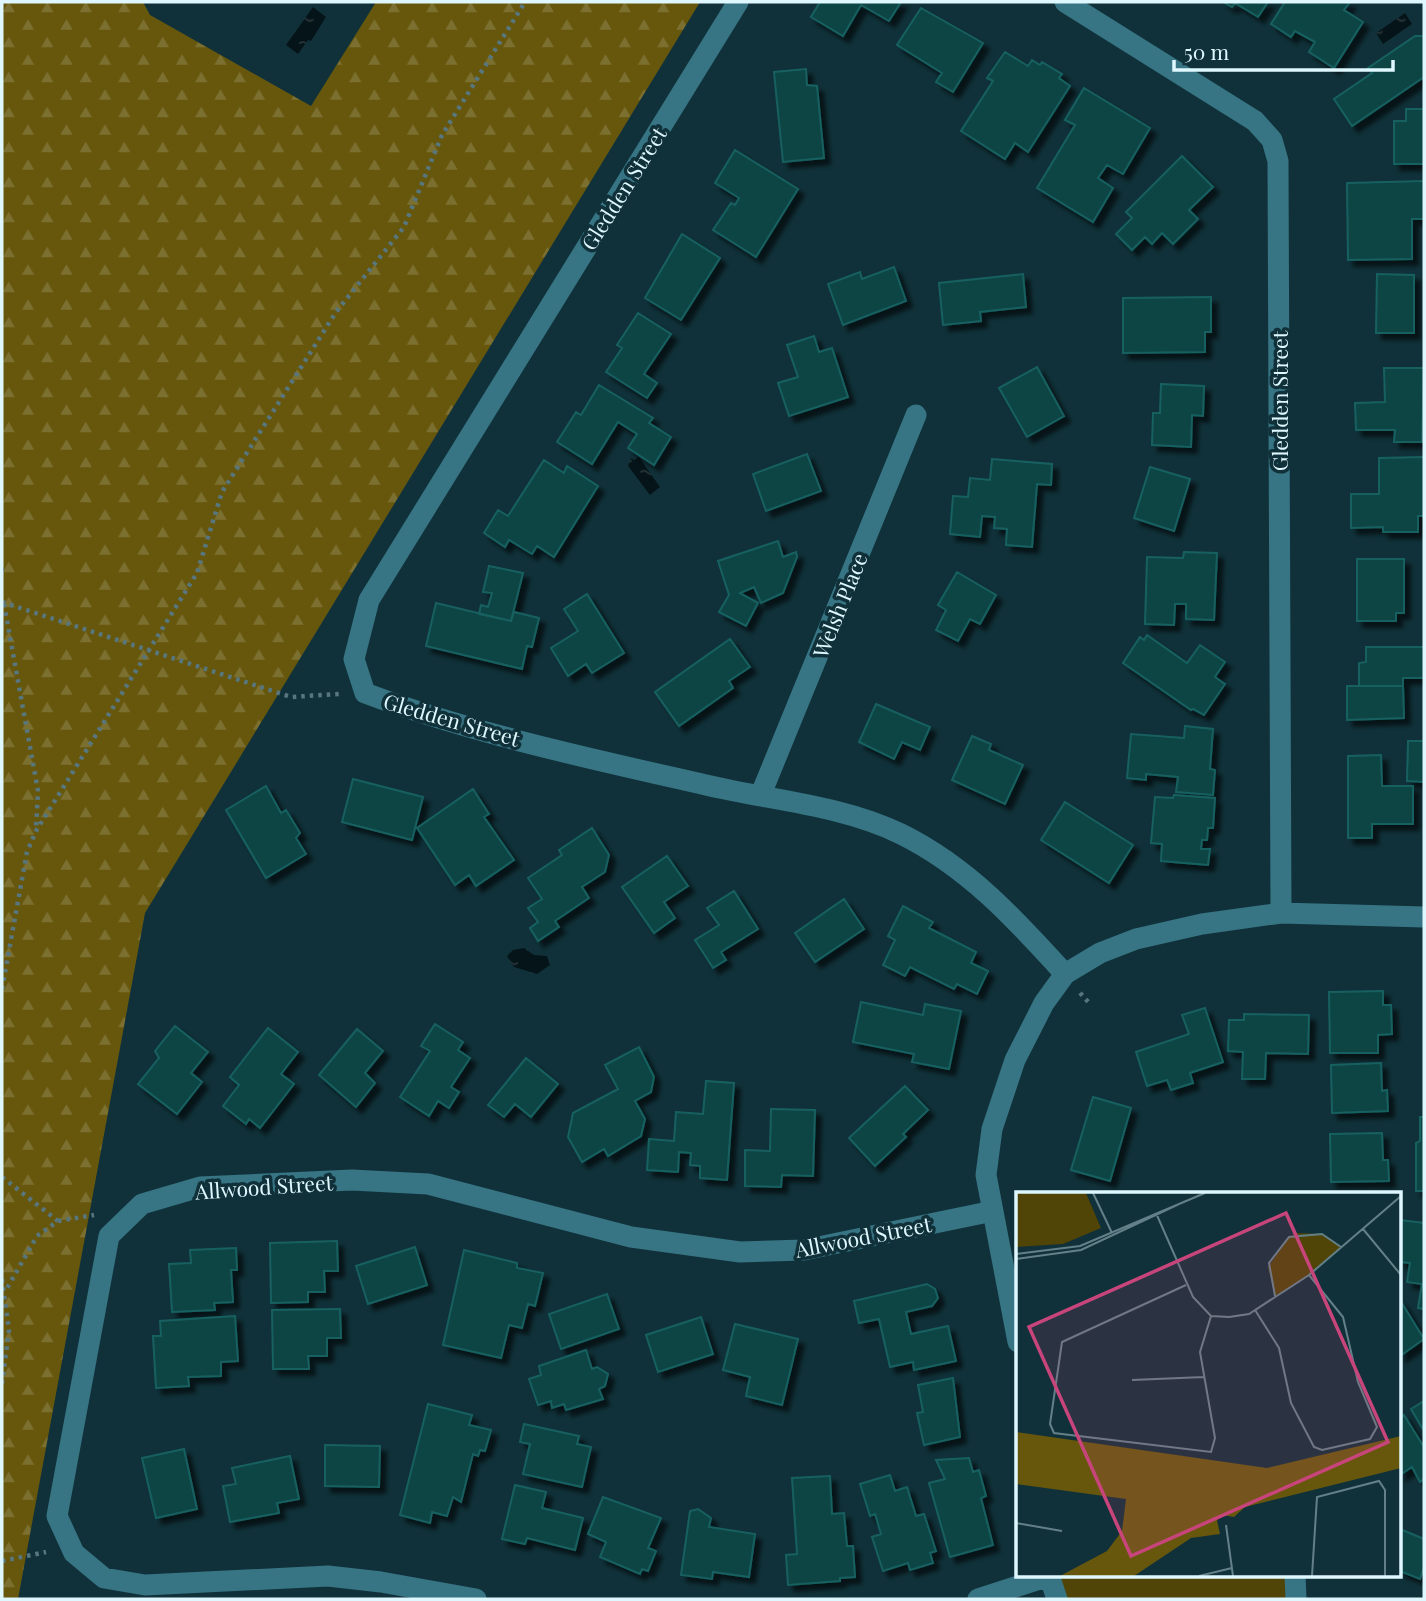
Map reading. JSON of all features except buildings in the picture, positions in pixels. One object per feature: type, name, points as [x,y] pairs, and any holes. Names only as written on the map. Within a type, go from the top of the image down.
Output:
[{"type":"street","name":"Gledden Street","points":[[738,2],[369,600],[354,659],[365,693],[422,714],[709,786],[761,794],[835,812],[900,834],[967,875],[1015,919],[1065,974]]},
{"type":"street","name":"Gledden Street","points":[[1065,2],[1255,121],[1272,140],[1278,161],[1281,914]]},
{"type":"street","name":"Welsh Place","points":[[761,794],[916,415]]},
{"type":"street","points":[[1016,1332],[986,1175],[992,1129],[1015,1060],[1044,1003],[1065,974],[1100,953],[1136,939],[1202,924],[1281,914],[1424,917]]},
{"type":"street","name":"Allwood Street","points":[[476,1599],[381,1581],[328,1576],[145,1585],[104,1578],[74,1553],[57,1516],[109,1236],[142,1205],[200,1187],[352,1180],[428,1184],[631,1237],[740,1252],[804,1250],[993,1211]]},
{"type":"street","points":[[978,1599],[1049,1576],[1056,1599]]},
{"type":"street","points":[[1295,1576],[1296,1599]]},
{"type":"path","points":[[2,989],[27,852],[36,831],[197,573],[222,492],[336,312],[404,227],[442,135],[525,2]]},
{"type":"path","points":[[36,831],[38,791],[3,603],[291,697],[365,693]]},
{"type":"path","points":[[2,1177],[58,1221],[37,1237],[6,1290]]},
{"type":"path","points":[[2,1279],[6,1290],[9,1330],[2,1384]]},
{"type":"path","points":[[2,1561],[71,1546]]},
{"type":"shaded area","points":[[1049,1576],[1295,1576],[1296,1599],[1057,1599]]},
{"type":"green space","points":[[2,2],[143,2],[150,15],[311,106],[376,2],[700,2],[145,913],[18,1599],[2,1599]]},
{"type":"water","points":[[313,7],[326,17],[311,41],[308,40],[298,54],[286,45]]},
{"type":"water","points":[[1405,13],[1412,24],[1383,44],[1376,33]]},
{"type":"water","points":[[639,457],[660,487],[650,495],[628,466],[631,458],[634,460]]},
{"type":"water","points":[[524,948],[534,955],[547,956],[550,965],[537,974],[514,967],[507,956],[513,950]]}]
